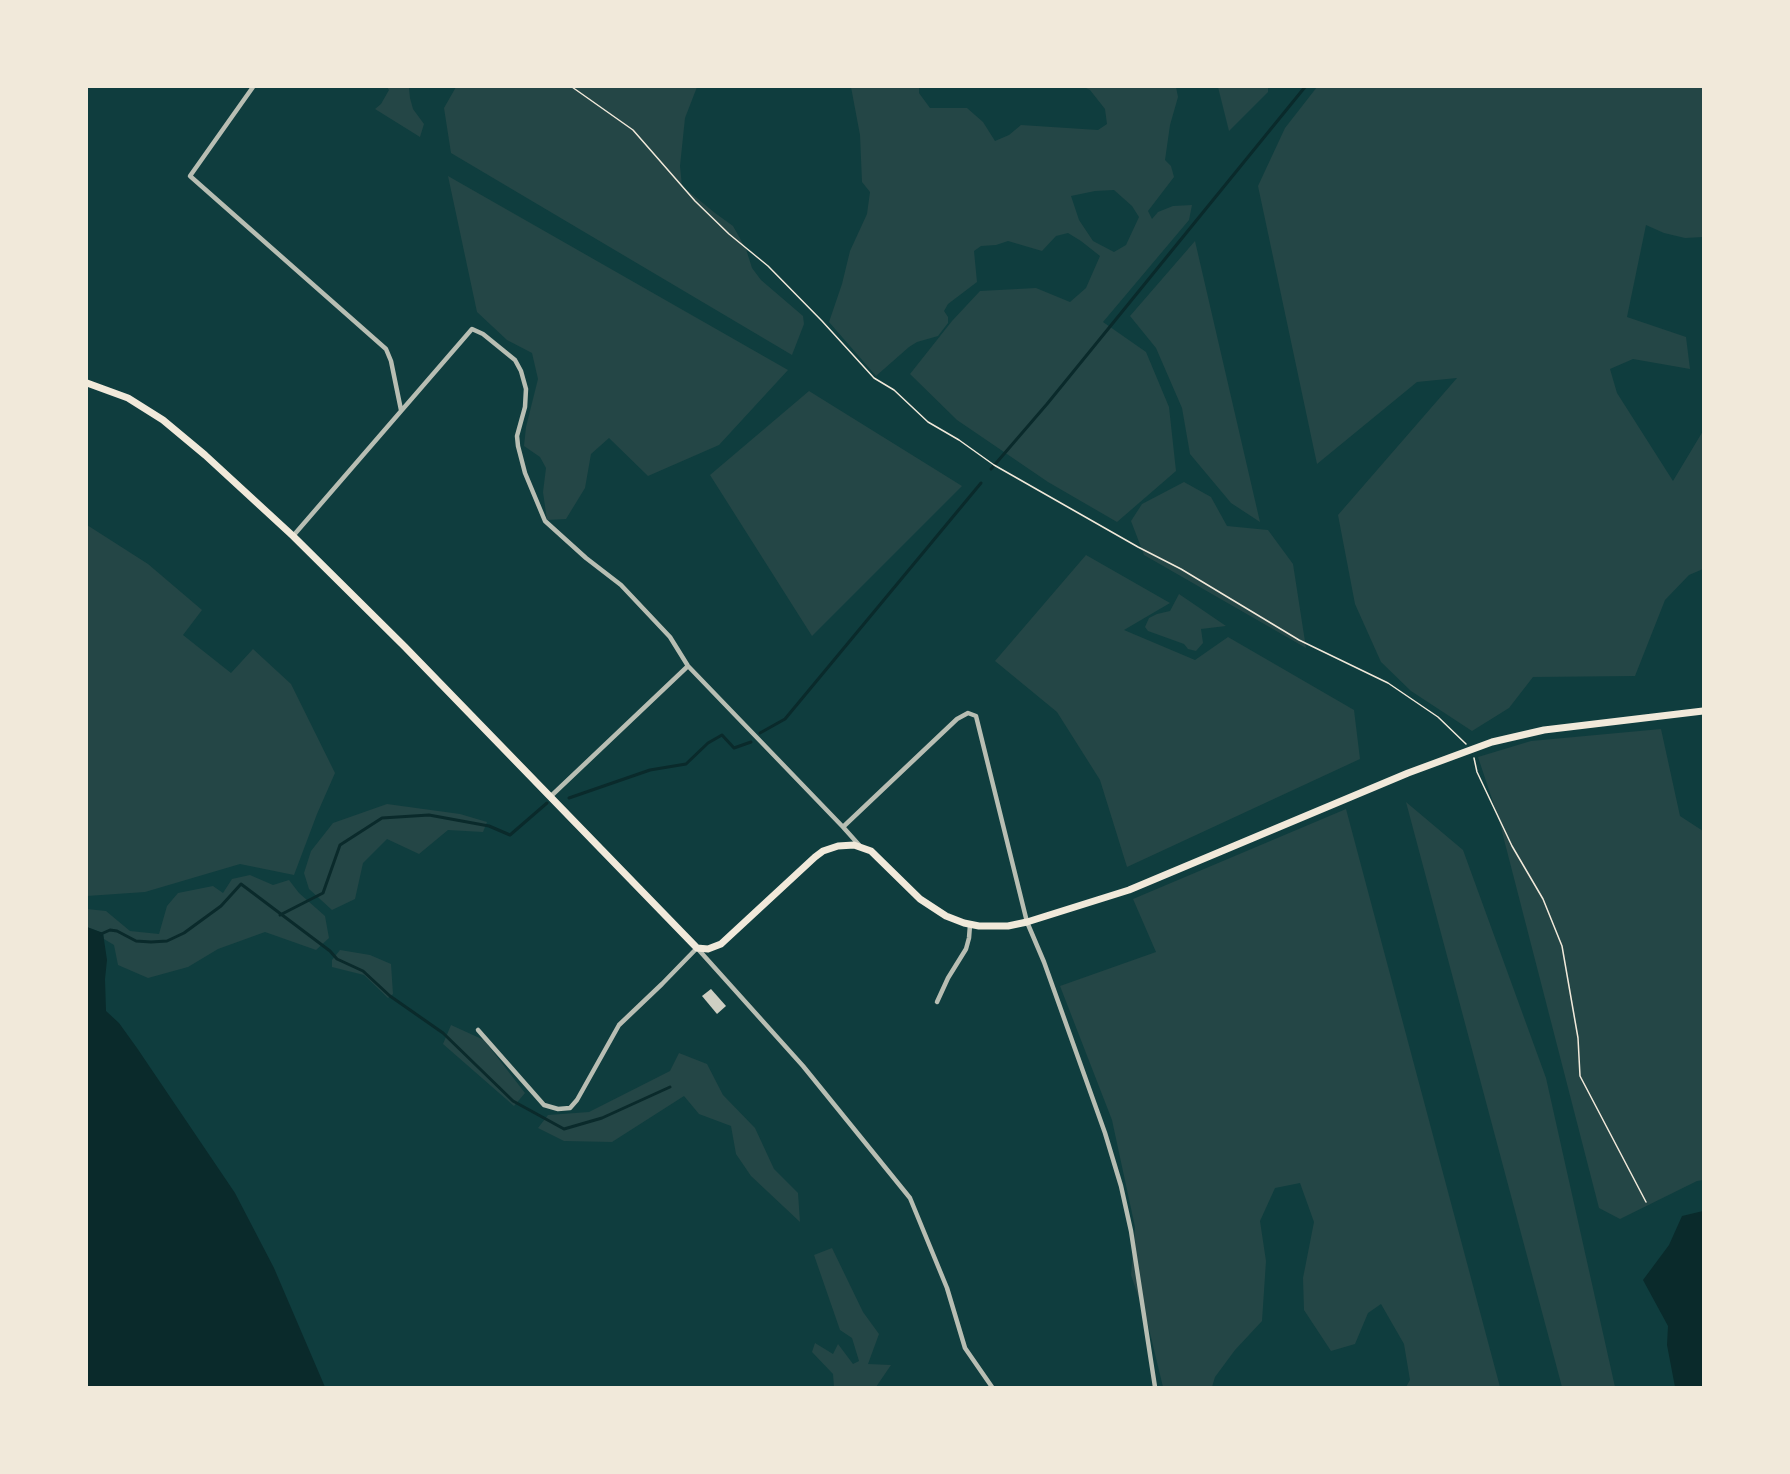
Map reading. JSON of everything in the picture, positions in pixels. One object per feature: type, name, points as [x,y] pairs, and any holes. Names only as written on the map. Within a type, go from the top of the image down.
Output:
[{"type":"main road","points":[[87,383],[128,398],[164,420],[206,455],[293,536],[405,647],[697,948],[714,947],[724,942],[819,854],[838,846],[860,846],[873,853],[930,907],[946,916],[970,924],[998,927],[1027,922],[1129,890],[1408,773],[1502,739],[1544,730],[1703,711]]},
{"type":"street","points":[[253,87],[190,176],[386,349],[391,361],[401,410]]},
{"type":"street","points":[[293,536],[472,329],[483,334],[515,360],[521,371],[526,389],[518,446],[525,473],[545,521],[586,558],[621,585],[670,637],[688,666],[860,846]]},
{"type":"street","points":[[550,797],[688,666]]},
{"type":"street","points":[[843,827],[957,719],[971,713],[976,716],[1027,922],[1044,962],[1105,1133],[1121,1186],[1131,1231],[1155,1387]]},
{"type":"street","points":[[937,1002],[948,978],[966,949],[970,924]]},
{"type":"street","points":[[478,1030],[544,1105],[558,1109],[570,1108],[577,1100],[619,1025],[697,948],[803,1066],[910,1198],[948,1288],[965,1348],[992,1387]]},
{"type":"path","points":[[572,87],[633,130],[695,201],[729,234],[768,266],[874,378],[894,390],[928,422],[959,440],[994,465],[1181,569],[1299,640],[1388,684],[1438,717],[1472,749],[1477,772],[1512,846],[1543,899],[1562,946],[1578,1038],[1580,1076],[1646,1202]]},
{"type":"shaded area","points":[[387,87],[411,87],[409,88],[413,109],[424,124],[420,137],[375,109],[381,104],[389,90]]},
{"type":"shaded area","points":[[456,87],[697,87],[685,118],[680,166],[682,186],[733,226],[746,249],[752,268],[761,280],[803,316],[804,324],[792,355],[451,153],[444,108]]},
{"type":"shaded area","points":[[851,87],[919,87],[919,93],[930,108],[967,108],[983,122],[995,141],[1009,135],[1021,125],[1098,130],[1107,124],[1105,109],[1090,90],[1084,87],[1176,87],[1178,97],[1170,125],[1165,160],[1171,166],[1174,177],[1148,211],[1152,219],[1158,212],[1173,206],[1192,205],[1189,220],[1103,322],[1146,352],[1169,407],[1176,471],[1117,522],[1048,482],[957,420],[910,374],[952,321],[980,291],[1036,288],[1070,302],[1086,288],[1100,256],[1068,233],[1056,236],[1042,251],[1008,241],[981,246],[974,251],[977,282],[948,304],[944,311],[948,317],[948,323],[938,336],[917,342],[909,347],[876,376],[829,322],[850,251],[867,214],[870,192],[862,182],[860,135]],"holes":[[[1114,190],[1132,206],[1139,217],[1126,245],[1114,252],[1093,241],[1079,220],[1071,196]]]},
{"type":"shaded area","points":[[1218,87],[1268,87],[1268,92],[1229,131]]},
{"type":"shaded area","points":[[1317,87],[1703,87],[1703,237],[1685,238],[1664,233],[1646,225],[1627,317],[1686,337],[1690,369],[1633,359],[1610,369],[1617,393],[1673,481],[1703,431],[1703,569],[1689,575],[1665,600],[1635,676],[1533,677],[1509,708],[1472,731],[1411,691],[1381,662],[1355,604],[1338,515],[1457,378],[1417,382],[1317,464],[1258,186],[1285,128]]},
{"type":"shaded area","points":[[448,176],[788,370],[719,445],[648,476],[609,438],[591,454],[585,488],[566,519],[547,520],[543,492],[546,468],[540,457],[524,446],[526,427],[538,379],[532,353],[507,340],[477,312]]},
{"type":"shaded area","points":[[1195,241],[1260,522],[1231,503],[1190,454],[1182,408],[1156,348],[1130,316]]},
{"type":"shaded area","points":[[809,391],[962,486],[812,636],[710,475]]},
{"type":"shaded area","points":[[1184,482],[1211,497],[1227,526],[1268,530],[1293,564],[1306,648],[1144,555],[1131,521],[1142,504]]},
{"type":"shaded area","points":[[87,525],[148,564],[202,610],[183,635],[231,673],[253,649],[291,684],[335,773],[294,875],[240,864],[145,892],[87,896]]},
{"type":"shaded area","points":[[1086,555],[1170,603],[1124,630],[1195,660],[1228,637],[1354,710],[1360,759],[1127,867],[1100,780],[1057,712],[995,661]]},
{"type":"shaded area","points":[[1179,594],[1226,626],[1201,629],[1203,643],[1196,651],[1188,649],[1184,644],[1148,631],[1145,627],[1149,618],[1170,611]]},
{"type":"shaded area","points":[[1661,729],[1680,816],[1703,831],[1703,1180],[1620,1219],[1599,1208],[1499,820],[1478,757],[1531,741]]},
{"type":"shaded area","points":[[1406,802],[1463,850],[1546,1078],[1615,1387],[1562,1387]]},
{"type":"shaded area","points":[[387,804],[460,814],[487,822],[483,832],[448,830],[419,854],[387,839],[363,863],[355,899],[332,910],[309,889],[304,873],[311,851],[333,823]]},
{"type":"shaded area","points":[[1346,809],[1500,1387],[1406,1387],[1410,1380],[1404,1344],[1381,1304],[1368,1313],[1355,1344],[1331,1351],[1304,1310],[1303,1278],[1314,1222],[1300,1183],[1275,1188],[1260,1221],[1266,1261],[1262,1321],[1235,1350],[1215,1377],[1212,1387],[1163,1387],[1148,1325],[1131,1275],[1135,1227],[1112,1120],[1060,986],[1156,952],[1133,899]]},
{"type":"shaded area","points":[[250,875],[273,885],[289,880],[299,893],[325,916],[329,938],[316,950],[265,932],[218,949],[188,967],[148,978],[118,965],[114,945],[104,939],[103,933],[87,927],[87,909],[106,911],[130,931],[159,934],[167,906],[178,893],[213,886],[223,893],[232,879]]},
{"type":"shaded area","points":[[87,927],[103,933],[107,960],[106,1011],[119,1023],[137,1048],[235,1193],[274,1268],[325,1387],[87,1387]]},
{"type":"shaded area","points":[[340,950],[370,955],[391,964],[393,994],[388,998],[364,975],[332,967],[332,960]]},
{"type":"shaded area","points":[[451,1025],[484,1040],[525,1093],[514,1106],[443,1044]]},
{"type":"shaded area","points":[[679,1053],[707,1064],[723,1095],[755,1128],[774,1169],[798,1193],[800,1222],[751,1176],[736,1154],[731,1126],[699,1114],[684,1096],[612,1142],[564,1141],[538,1128],[548,1115],[589,1112],[670,1071]]},
{"type":"shaded area","points":[[1703,1211],[1703,1387],[1675,1387],[1667,1345],[1668,1326],[1643,1280],[1669,1245],[1682,1216]]},
{"type":"shaded area","points":[[832,1248],[863,1312],[879,1334],[868,1364],[891,1365],[876,1387],[834,1387],[833,1374],[812,1352],[815,1343],[833,1354],[838,1344],[853,1364],[859,1361],[852,1338],[840,1330],[814,1255]]},
{"type":"building","points":[[711,989],[726,1006],[717,1014],[702,996]]},
{"type":"waterway","points":[[991,469],[1047,404],[1305,87]]},
{"type":"waterway","points":[[760,733],[785,719],[981,483]]},
{"type":"waterway","points":[[569,798],[650,770],[686,764],[708,743],[722,735],[734,748],[751,742]]},
{"type":"waterway","points":[[280,915],[323,893],[340,845],[382,818],[429,815],[489,826],[510,835],[547,803]]},
{"type":"waterway","points":[[101,934],[110,930],[117,931],[136,941],[167,941],[184,933],[221,906],[241,884],[330,951],[337,959],[363,971],[390,996],[443,1033],[513,1101],[564,1129],[602,1118],[670,1087]]}]
